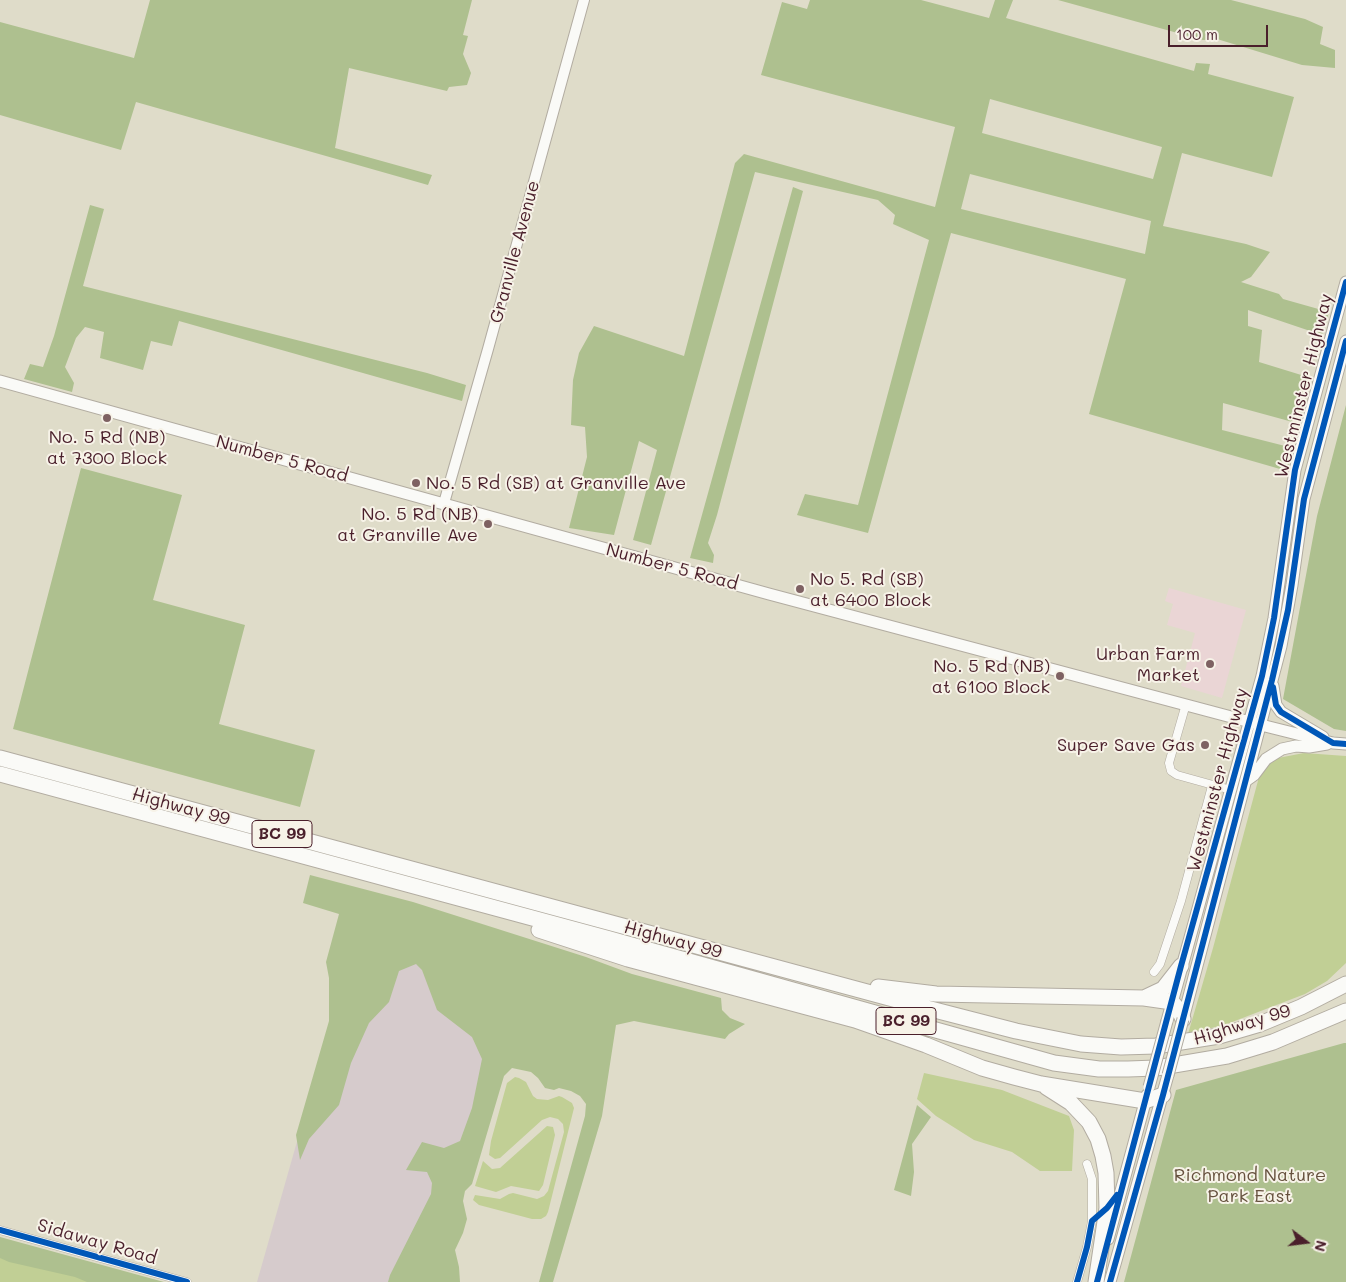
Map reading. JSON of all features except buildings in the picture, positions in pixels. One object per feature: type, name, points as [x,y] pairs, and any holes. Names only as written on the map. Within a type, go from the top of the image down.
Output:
[{"type":"highway","name":"Highway 99","points":[[0,758],[1016,1032],[1081,1044],[1121,1047],[1156,1046],[1219,1036],[1260,1024],[1301,1007],[1344,983]]},
{"type":"highway","name":"Highway 99","points":[[0,774],[610,939],[1054,1063],[1099,1069],[1156,1068],[1227,1056],[1273,1042],[1345,1012]]},
{"type":"highway","points":[[468,902],[504,918],[618,956],[855,1020],[926,1045],[982,1068],[1041,1084],[1145,1101],[1164,1090]]},
{"type":"highway","points":[[1144,998],[1163,989],[1181,966]]},
{"type":"highway","points":[[844,986],[869,986],[936,994],[1144,998],[1172,1002],[1183,1019]]},
{"type":"highway","points":[[1041,1084],[1072,1103],[1089,1122],[1098,1139],[1103,1156],[1106,1173],[1107,1208],[1096,1282]]},
{"type":"main road","name":"Westminster Highway","points":[[1110,1282],[1164,1090],[1246,782],[1262,676],[1274,618],[1295,470],[1346,282]]},
{"type":"main road","name":"Westminster Highway","points":[[1096,1282],[1181,966],[1231,790],[1272,680],[1288,610],[1304,499],[1346,340]]},
{"type":"main road","name":"Number 5 Road","points":[[0,381],[760,591],[1255,723],[1333,743],[1346,744]]},
{"type":"main road","points":[[1272,680],[1276,705],[1281,712],[1333,743]]},
{"type":"main road","points":[[1246,782],[1266,759],[1282,749],[1333,743]]},
{"type":"street","name":"Granville Avenue","points":[[444,503],[584,0]]},
{"type":"street","name":"Westminster Highway","points":[[1186,704],[1169,767],[1177,775],[1231,790]]},
{"type":"street","name":"Westminster Highway","points":[[1154,972],[1160,964],[1181,901],[1212,786]]},
{"type":"street","points":[[1078,1282],[1092,1221],[1092,1179],[1087,1164]]},
{"type":"street","name":"Sidaway Road","points":[[0,1230],[186,1282]]},
{"type":"shaded area","points":[[1169,588],[1246,610],[1222,698],[1181,686],[1195,633],[1167,625],[1173,604],[1165,601]]},
{"type":"shaded area","points":[[357,931],[519,977],[434,1282],[257,1282]]},
{"type":"green space","points":[[150,0],[472,0],[463,35],[468,36],[463,54],[471,73],[467,85],[449,87],[447,91],[349,68],[335,148],[432,175],[428,185],[136,102],[121,150],[0,115],[0,22],[134,58]]},
{"type":"green space","points":[[810,0],[921,0],[989,18],[995,0],[1013,0],[1006,18],[1194,71],[1196,63],[1210,64],[1208,74],[1294,97],[1272,177],[1182,153],[1163,226],[1246,244],[1270,252],[1251,277],[1241,282],[1279,294],[1283,299],[1329,312],[1322,335],[1248,310],[1248,326],[1262,330],[1259,362],[1311,378],[1300,424],[1223,403],[1222,430],[1293,448],[1287,471],[1089,414],[1126,279],[951,233],[868,533],[797,515],[805,494],[858,505],[929,240],[893,224],[895,215],[878,200],[755,172],[651,545],[633,540],[657,450],[639,441],[614,535],[569,528],[587,457],[585,427],[571,425],[573,380],[579,353],[594,326],[684,356],[735,163],[744,154],[935,207],[955,127],[761,75],[782,2],[807,9]],"holes":[[[990,99],[1162,147],[1153,179],[982,133]],[[970,174],[1151,221],[1145,254],[961,209]]]},
{"type":"green space","points":[[1058,0],[1231,0],[1305,19],[1323,27],[1320,44],[1335,50],[1335,68],[1302,65],[1217,39],[1203,40]]},
{"type":"green space","points":[[793,187],[803,191],[708,543],[714,555],[713,563],[690,558]]},
{"type":"green space","points":[[90,205],[104,209],[83,286],[427,373],[466,385],[462,401],[179,321],[172,346],[151,341],[143,370],[100,358],[104,332],[85,327],[76,338],[65,367],[74,383],[72,392],[24,379],[30,364],[43,367],[54,336]]},
{"type":"green space","points":[[1346,405],[1346,731],[1334,729],[1283,699],[1317,516]]},
{"type":"green space","points":[[81,468],[182,495],[153,600],[245,625],[219,724],[315,750],[300,807],[13,729]]},
{"type":"green space","points":[[1304,753],[1346,756],[1346,963],[1327,981],[1305,994],[1227,1024],[1188,1034],[1259,777],[1268,764],[1278,758]]},
{"type":"green space","points":[[310,875],[413,902],[586,957],[632,974],[721,998],[722,1010],[730,1018],[745,1024],[729,1034],[725,1039],[634,1021],[616,1025],[602,1116],[553,1282],[539,1282],[585,1116],[586,1104],[580,1096],[571,1091],[559,1088],[554,1090],[545,1088],[531,1072],[512,1068],[504,1076],[472,1184],[465,1191],[463,1201],[467,1219],[455,1250],[460,1282],[388,1282],[431,1194],[432,1183],[427,1172],[406,1170],[422,1142],[444,1148],[460,1141],[472,1108],[482,1059],[472,1037],[437,1010],[422,970],[416,964],[399,971],[389,1002],[369,1023],[351,1063],[339,1105],[309,1139],[300,1160],[296,1135],[329,1021],[329,978],[326,962],[339,914],[303,903]]},
{"type":"green space","name":"Richmond Nature Park East","points":[[1346,1043],[1346,1282],[1124,1282],[1176,1090]]},
{"type":"green space","points":[[924,1073],[1002,1090],[1069,1116],[1074,1130],[1072,1171],[1040,1171],[1012,1152],[974,1140],[936,1116],[917,1099]]},
{"type":"green space","points":[[515,1077],[526,1082],[533,1096],[537,1099],[548,1100],[559,1096],[572,1103],[574,1108],[548,1212],[541,1219],[532,1219],[479,1205],[473,1200],[475,1195],[500,1199],[513,1193],[537,1199],[544,1196],[548,1191],[564,1132],[563,1124],[558,1119],[550,1117],[542,1120],[500,1158],[495,1159],[489,1155],[507,1083]]},
{"type":"green space","points":[[917,1105],[931,1117],[912,1144],[914,1172],[911,1196],[894,1190]]},
{"type":"green space","points":[[547,1126],[553,1127],[555,1135],[543,1185],[539,1191],[511,1186],[496,1192],[475,1186],[483,1161],[492,1169],[500,1168]]},
{"type":"green space","points":[[0,1237],[164,1282],[87,1282],[75,1277],[9,1262],[0,1258]]},
{"type":"green space","points":[[0,1250],[113,1282],[0,1282]]},
{"type":"cycle path","points":[[1097,1282],[1181,966],[1262,676],[1274,618],[1295,470],[1346,282]]},
{"type":"cycle path","points":[[1110,1282],[1163,1095],[1272,680],[1288,610],[1304,499],[1346,341]]},
{"type":"cycle path","points":[[1273,687],[1276,705],[1281,712],[1333,743],[1346,744]]},
{"type":"cycle path","points":[[1077,1282],[1092,1221],[1107,1208],[1117,1195]]},
{"type":"cycle path","points":[[0,1230],[187,1282]]},
{"type":"place","name":"No. 5 Rd (NB) at 7300 Block","points":[[107,418]]},
{"type":"place","name":"No. 5 Rd (SB) at Granville Ave","points":[[416,483]]},
{"type":"place","name":"No. 5 Rd (NB) at Granville Ave","points":[[488,524]]},
{"type":"place","name":"No 5. Rd (SB) at 6400 Block","points":[[800,589]]},
{"type":"place","name":"Urban Farm Market","points":[[1210,664]]},
{"type":"place","name":"No. 5 Rd (NB) at 6100 Block","points":[[1060,676]]},
{"type":"place","name":"Super Save Gas","points":[[1205,745]]}]
